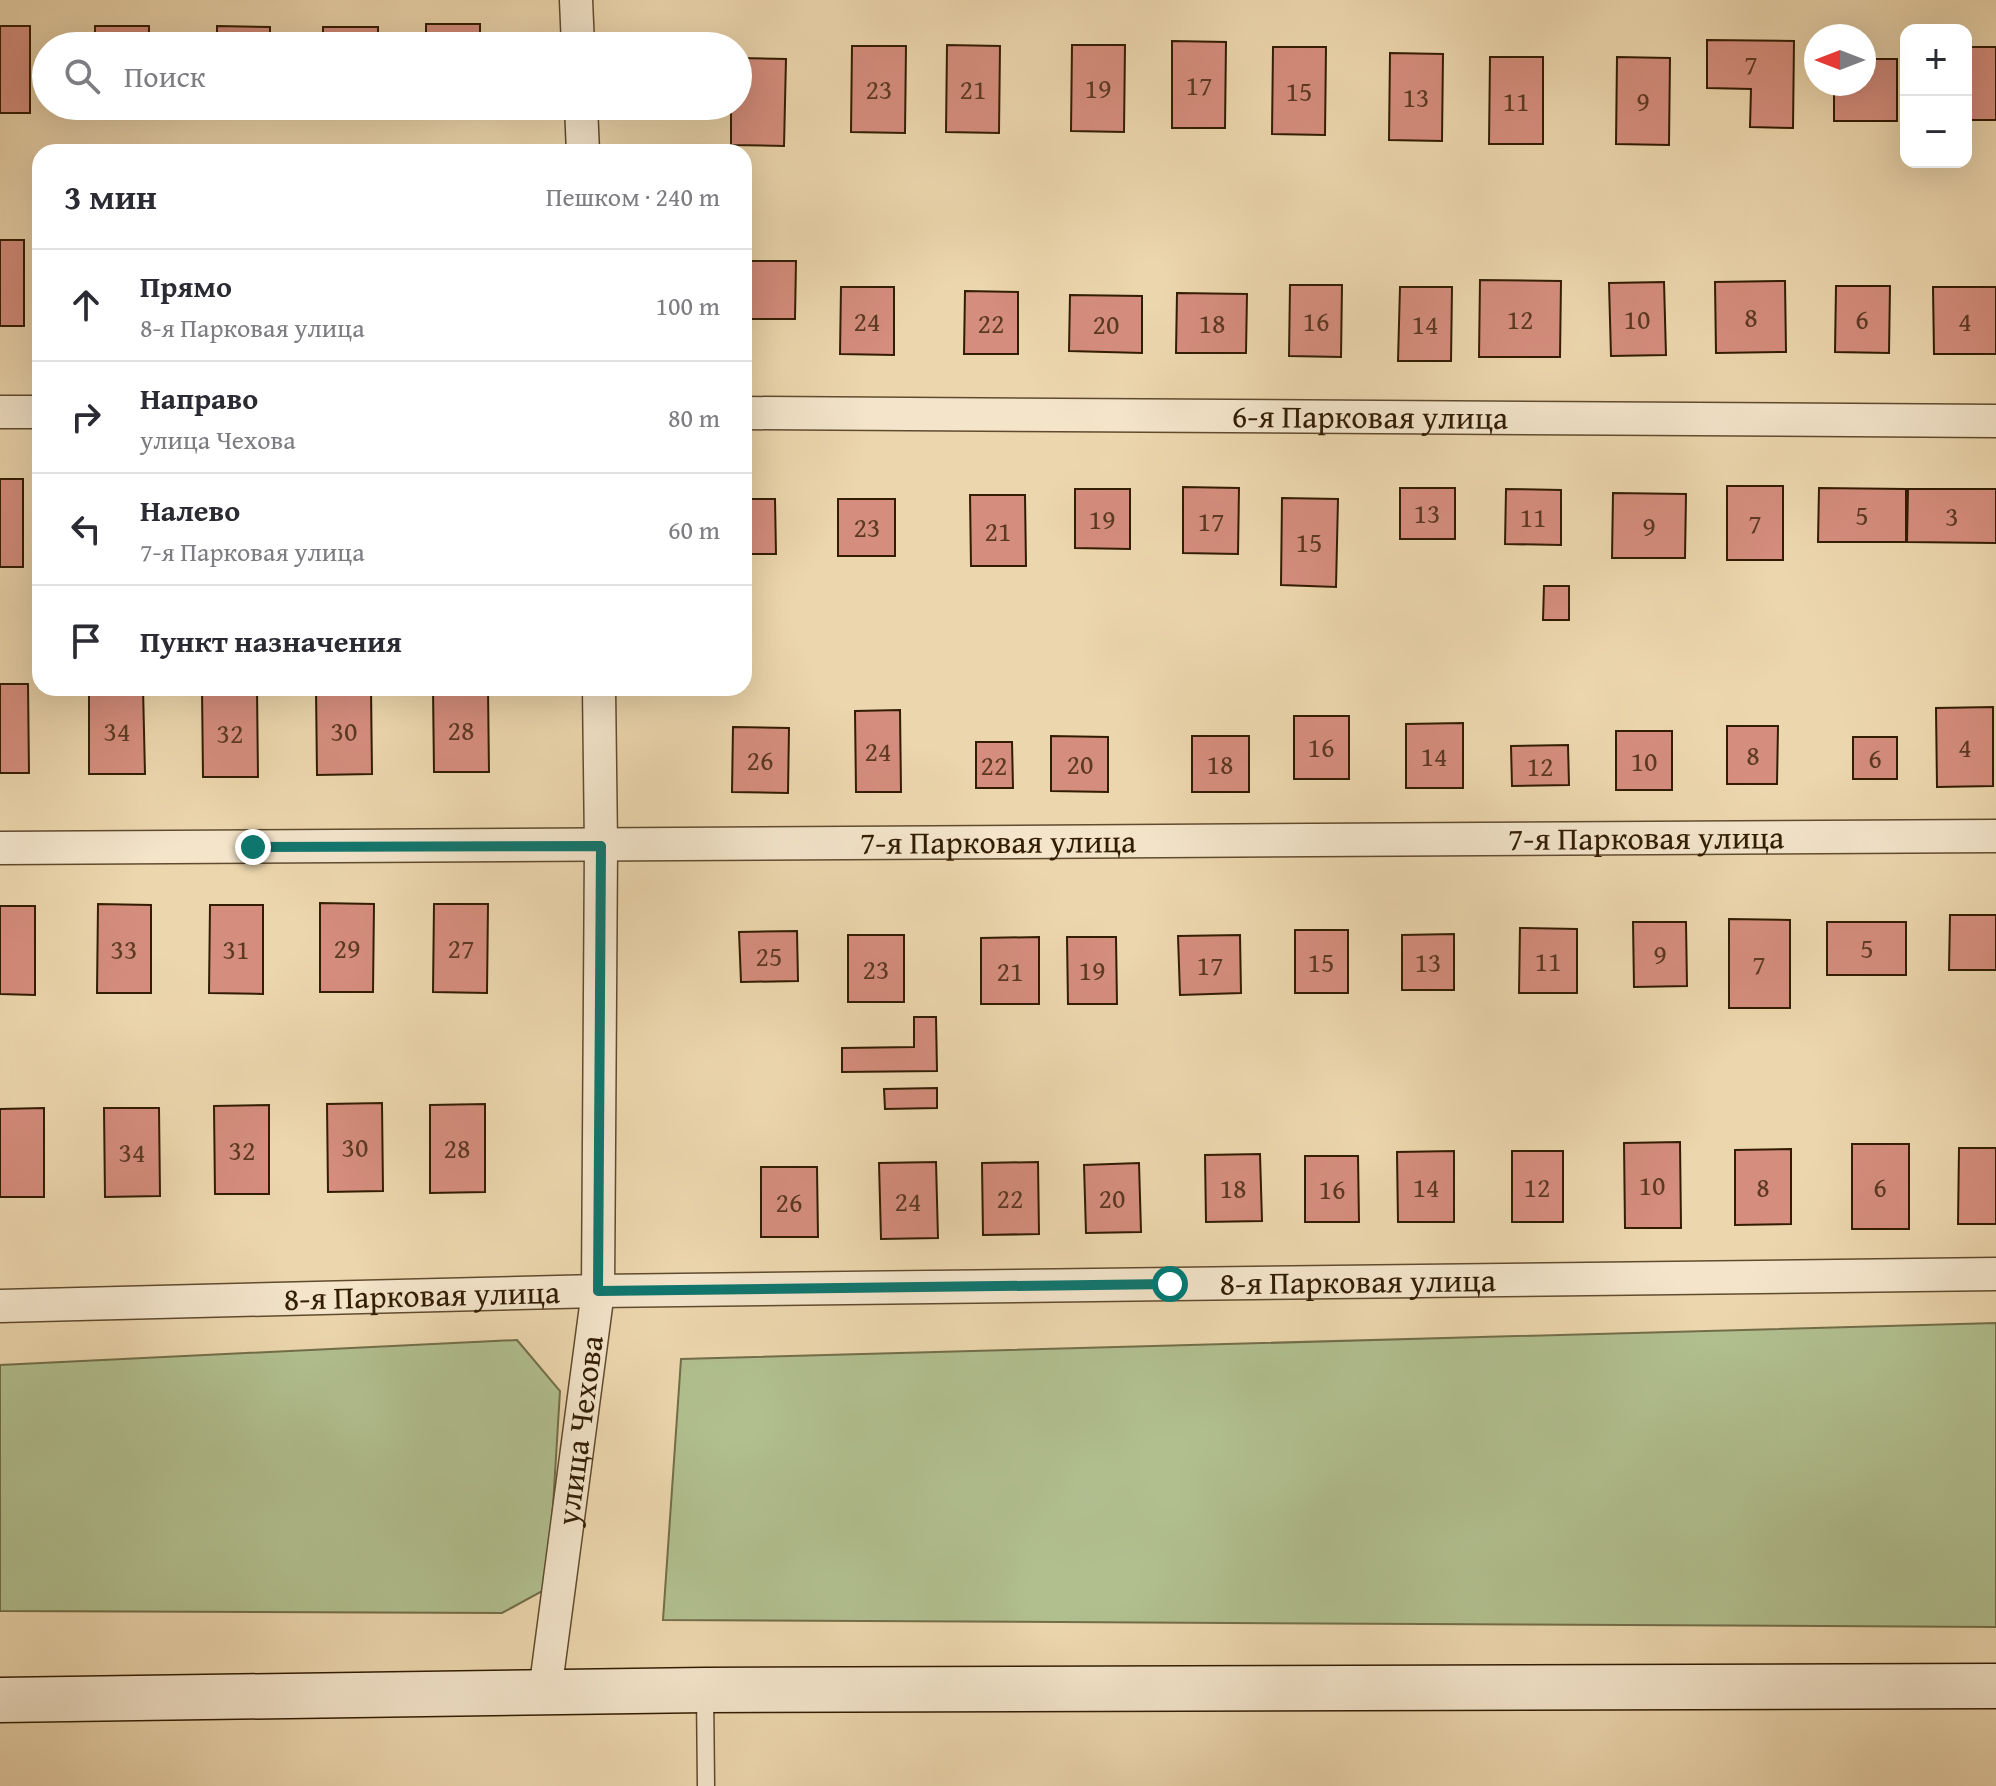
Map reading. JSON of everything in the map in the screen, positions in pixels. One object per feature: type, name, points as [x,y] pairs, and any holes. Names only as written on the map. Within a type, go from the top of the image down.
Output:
[{"type":"main road","points":[[0,1700],[705,1690],[1996,1686]]},
{"type":"street","points":[[576,0],[577,32]]},
{"type":"street","points":[[582,120],[583,144]]},
{"type":"street","points":[[0,412],[32,412]]},
{"type":"street","name":"6-я Парковая улица","points":[[752,413],[1996,421]]},
{"type":"street","name":"улица Чехова","points":[[545,1692],[598,1291],[599,696]]},
{"type":"street","name":"7-я Парковая улица","points":[[0,848],[1996,836]]},
{"type":"street","name":"8-я Парковая улица","points":[[0,1306],[598,1291],[1996,1274]]},
{"type":"lane","points":[[705,1690],[706,1786]]},
{"type":"green space","points":[[1996,1323],[1996,1627],[663,1620],[681,1359]]},
{"type":"green space","points":[[517,1340],[560,1391],[548,1588],[502,1613],[0,1611],[0,1365]]},
{"type":"building","points":[[426,24],[480,24],[480,32],[426,32]]},
{"type":"building","points":[[0,26],[30,26],[30,113],[0,113]]},
{"type":"building","points":[[95,26],[149,26],[149,32],[95,32]]},
{"type":"building","points":[[217,26],[270,27],[270,32],[217,32]]},
{"type":"building","points":[[323,27],[378,27],[378,32],[323,32]]},
{"type":"building","points":[[1707,40],[1794,41],[1793,128],[1750,127],[1751,89],[1707,88]]},
{"type":"building","points":[[1172,41],[1226,42],[1225,128],[1172,128]]},
{"type":"building","points":[[947,45],[1000,46],[999,133],[946,132]]},
{"type":"building","points":[[1072,45],[1125,45],[1124,132],[1071,131]]},
{"type":"building","points":[[852,46],[906,46],[905,133],[851,132]]},
{"type":"building","points":[[1273,47],[1326,47],[1325,135],[1272,134]]},
{"type":"building","points":[[1972,47],[1996,47],[1996,120],[1972,120]]},
{"type":"building","points":[[1390,53],[1443,54],[1442,141],[1389,140]]},
{"type":"building","points":[[1490,57],[1543,57],[1543,144],[1489,144]]},
{"type":"building","points":[[1617,57],[1670,58],[1669,145],[1616,144]]},
{"type":"building","points":[[752,58],[786,59],[784,146],[731,144],[731,120],[752,120]]},
{"type":"building","points":[[1876,59],[1897,59],[1897,121],[1834,121],[1834,96],[1876,96]]},
{"type":"building","points":[[0,240],[24,240],[24,326],[0,326]]},
{"type":"building","points":[[752,261],[796,261],[795,319],[752,319]]},
{"type":"building","points":[[1480,280],[1561,281],[1560,357],[1479,357]]},
{"type":"building","points":[[1785,281],[1786,352],[1716,353],[1715,282]]},
{"type":"building","points":[[1664,282],[1666,355],[1611,356],[1609,283]]},
{"type":"building","points":[[1290,285],[1342,285],[1341,357],[1289,356]]},
{"type":"building","points":[[1836,286],[1890,286],[1889,353],[1835,352]]},
{"type":"building","points":[[841,287],[894,287],[894,355],[840,354]]},
{"type":"building","points":[[1400,287],[1452,287],[1451,361],[1398,361]]},
{"type":"building","points":[[1933,287],[1996,287],[1996,354],[1934,354]]},
{"type":"building","points":[[965,291],[1018,292],[1018,354],[964,354]]},
{"type":"building","points":[[1177,293],[1247,294],[1246,353],[1176,353]]},
{"type":"building","points":[[1070,295],[1142,296],[1142,353],[1069,351]]},
{"type":"building","points":[[0,479],[23,479],[23,567],[0,567]]},
{"type":"building","points":[[1727,486],[1783,486],[1783,560],[1727,560]]},
{"type":"building","points":[[1183,487],[1239,488],[1238,554],[1183,553]]},
{"type":"building","points":[[1400,488],[1455,488],[1455,539],[1400,539]]},
{"type":"building","points":[[1819,488],[1906,489],[1906,542],[1818,542]]},
{"type":"building","points":[[1075,489],[1130,489],[1130,549],[1075,548]]},
{"type":"building","points":[[1506,489],[1561,490],[1561,545],[1505,544]]},
{"type":"building","points":[[1908,489],[1996,489],[1996,543],[1907,542]]},
{"type":"building","points":[[1613,493],[1686,494],[1685,558],[1612,558]]},
{"type":"building","points":[[970,495],[1025,495],[1026,566],[971,566]]},
{"type":"building","points":[[1282,498],[1338,499],[1336,587],[1281,585]]},
{"type":"building","points":[[752,499],[775,499],[776,554],[752,554]]},
{"type":"building","points":[[838,499],[895,499],[895,556],[838,556]]},
{"type":"building","points":[[1544,586],[1569,586],[1569,620],[1543,620]]},
{"type":"building","points":[[0,684],[28,684],[29,773],[0,773]]},
{"type":"building","points":[[89,696],[143,696],[145,774],[89,774]]},
{"type":"building","points":[[202,696],[257,696],[258,777],[203,777]]},
{"type":"building","points":[[316,696],[371,696],[372,774],[317,775]]},
{"type":"building","points":[[433,696],[488,696],[489,772],[434,772]]},
{"type":"building","points":[[1993,707],[1993,786],[1937,787],[1936,708]]},
{"type":"building","points":[[900,710],[901,792],[856,792],[855,711]]},
{"type":"building","points":[[1294,716],[1349,716],[1349,779],[1294,779]]},
{"type":"building","points":[[1463,723],[1463,788],[1406,788],[1406,724]]},
{"type":"building","points":[[1727,726],[1778,726],[1777,784],[1727,784]]},
{"type":"building","points":[[733,727],[789,728],[788,793],[732,792]]},
{"type":"building","points":[[1616,731],[1672,731],[1672,790],[1616,790]]},
{"type":"building","points":[[1051,736],[1108,737],[1108,792],[1051,791]]},
{"type":"building","points":[[1192,736],[1249,736],[1249,792],[1192,792]]},
{"type":"building","points":[[1853,737],[1897,737],[1897,779],[1853,779]]},
{"type":"building","points":[[976,742],[1012,742],[1013,788],[976,788]]},
{"type":"building","points":[[1568,745],[1569,785],[1512,786],[1511,746]]},
{"type":"building","points":[[320,903],[374,904],[373,992],[320,992]]},
{"type":"building","points":[[98,904],[151,905],[151,993],[97,993]]},
{"type":"building","points":[[434,904],[488,904],[487,993],[433,992]]},
{"type":"building","points":[[210,905],[263,905],[263,994],[209,993]]},
{"type":"building","points":[[0,906],[35,906],[35,995],[0,994]]},
{"type":"building","points":[[1950,915],[1996,915],[1996,970],[1949,970]]},
{"type":"building","points":[[1729,919],[1790,920],[1790,1008],[1729,1008]]},
{"type":"building","points":[[1633,922],[1686,922],[1687,986],[1634,987]]},
{"type":"building","points":[[1827,922],[1906,922],[1906,975],[1827,975]]},
{"type":"building","points":[[1520,928],[1577,929],[1577,993],[1519,993]]},
{"type":"building","points":[[1295,930],[1348,930],[1348,993],[1295,993]]},
{"type":"building","points":[[797,931],[798,981],[741,982],[739,932]]},
{"type":"building","points":[[1454,934],[1454,990],[1402,990],[1402,935]]},
{"type":"building","points":[[848,935],[904,935],[904,1002],[848,1002]]},
{"type":"building","points":[[1240,935],[1241,993],[1180,995],[1178,936]]},
{"type":"building","points":[[1039,937],[1039,1004],[981,1004],[981,938]]},
{"type":"building","points":[[1067,937],[1116,937],[1117,1004],[1068,1004]]},
{"type":"building","points":[[914,1017],[936,1017],[937,1071],[842,1072],[842,1048],[914,1047]]},
{"type":"building","points":[[937,1088],[937,1108],[885,1109],[884,1089]]},
{"type":"building","points":[[382,1103],[383,1191],[328,1192],[327,1104]]},
{"type":"building","points":[[485,1104],[485,1192],[430,1193],[430,1105]]},
{"type":"building","points":[[269,1105],[269,1194],[215,1194],[214,1106]]},
{"type":"building","points":[[44,1108],[44,1197],[0,1197],[0,1109]]},
{"type":"building","points":[[104,1108],[159,1108],[160,1196],[105,1197]]},
{"type":"building","points":[[1680,1142],[1681,1228],[1625,1228],[1624,1143]]},
{"type":"building","points":[[1852,1144],[1909,1144],[1909,1229],[1852,1229]]},
{"type":"building","points":[[1959,1148],[1996,1148],[1996,1224],[1958,1224]]},
{"type":"building","points":[[1791,1149],[1791,1224],[1735,1225],[1735,1150]]},
{"type":"building","points":[[1454,1151],[1454,1222],[1398,1222],[1397,1152]]},
{"type":"building","points":[[1512,1151],[1563,1151],[1563,1222],[1512,1222]]},
{"type":"building","points":[[1260,1154],[1262,1221],[1206,1222],[1205,1155]]},
{"type":"building","points":[[1305,1156],[1358,1156],[1359,1222],[1305,1222]]},
{"type":"building","points":[[936,1162],[938,1238],[881,1239],[879,1163]]},
{"type":"building","points":[[1038,1162],[1039,1234],[983,1235],[982,1163]]},
{"type":"building","points":[[1139,1163],[1141,1232],[1086,1233],[1084,1165]]},
{"type":"building","points":[[761,1167],[817,1167],[818,1237],[761,1237]]},
{"type":"route","points":[[253,847],[601,846],[598,1291],[1170,1284]]}]
